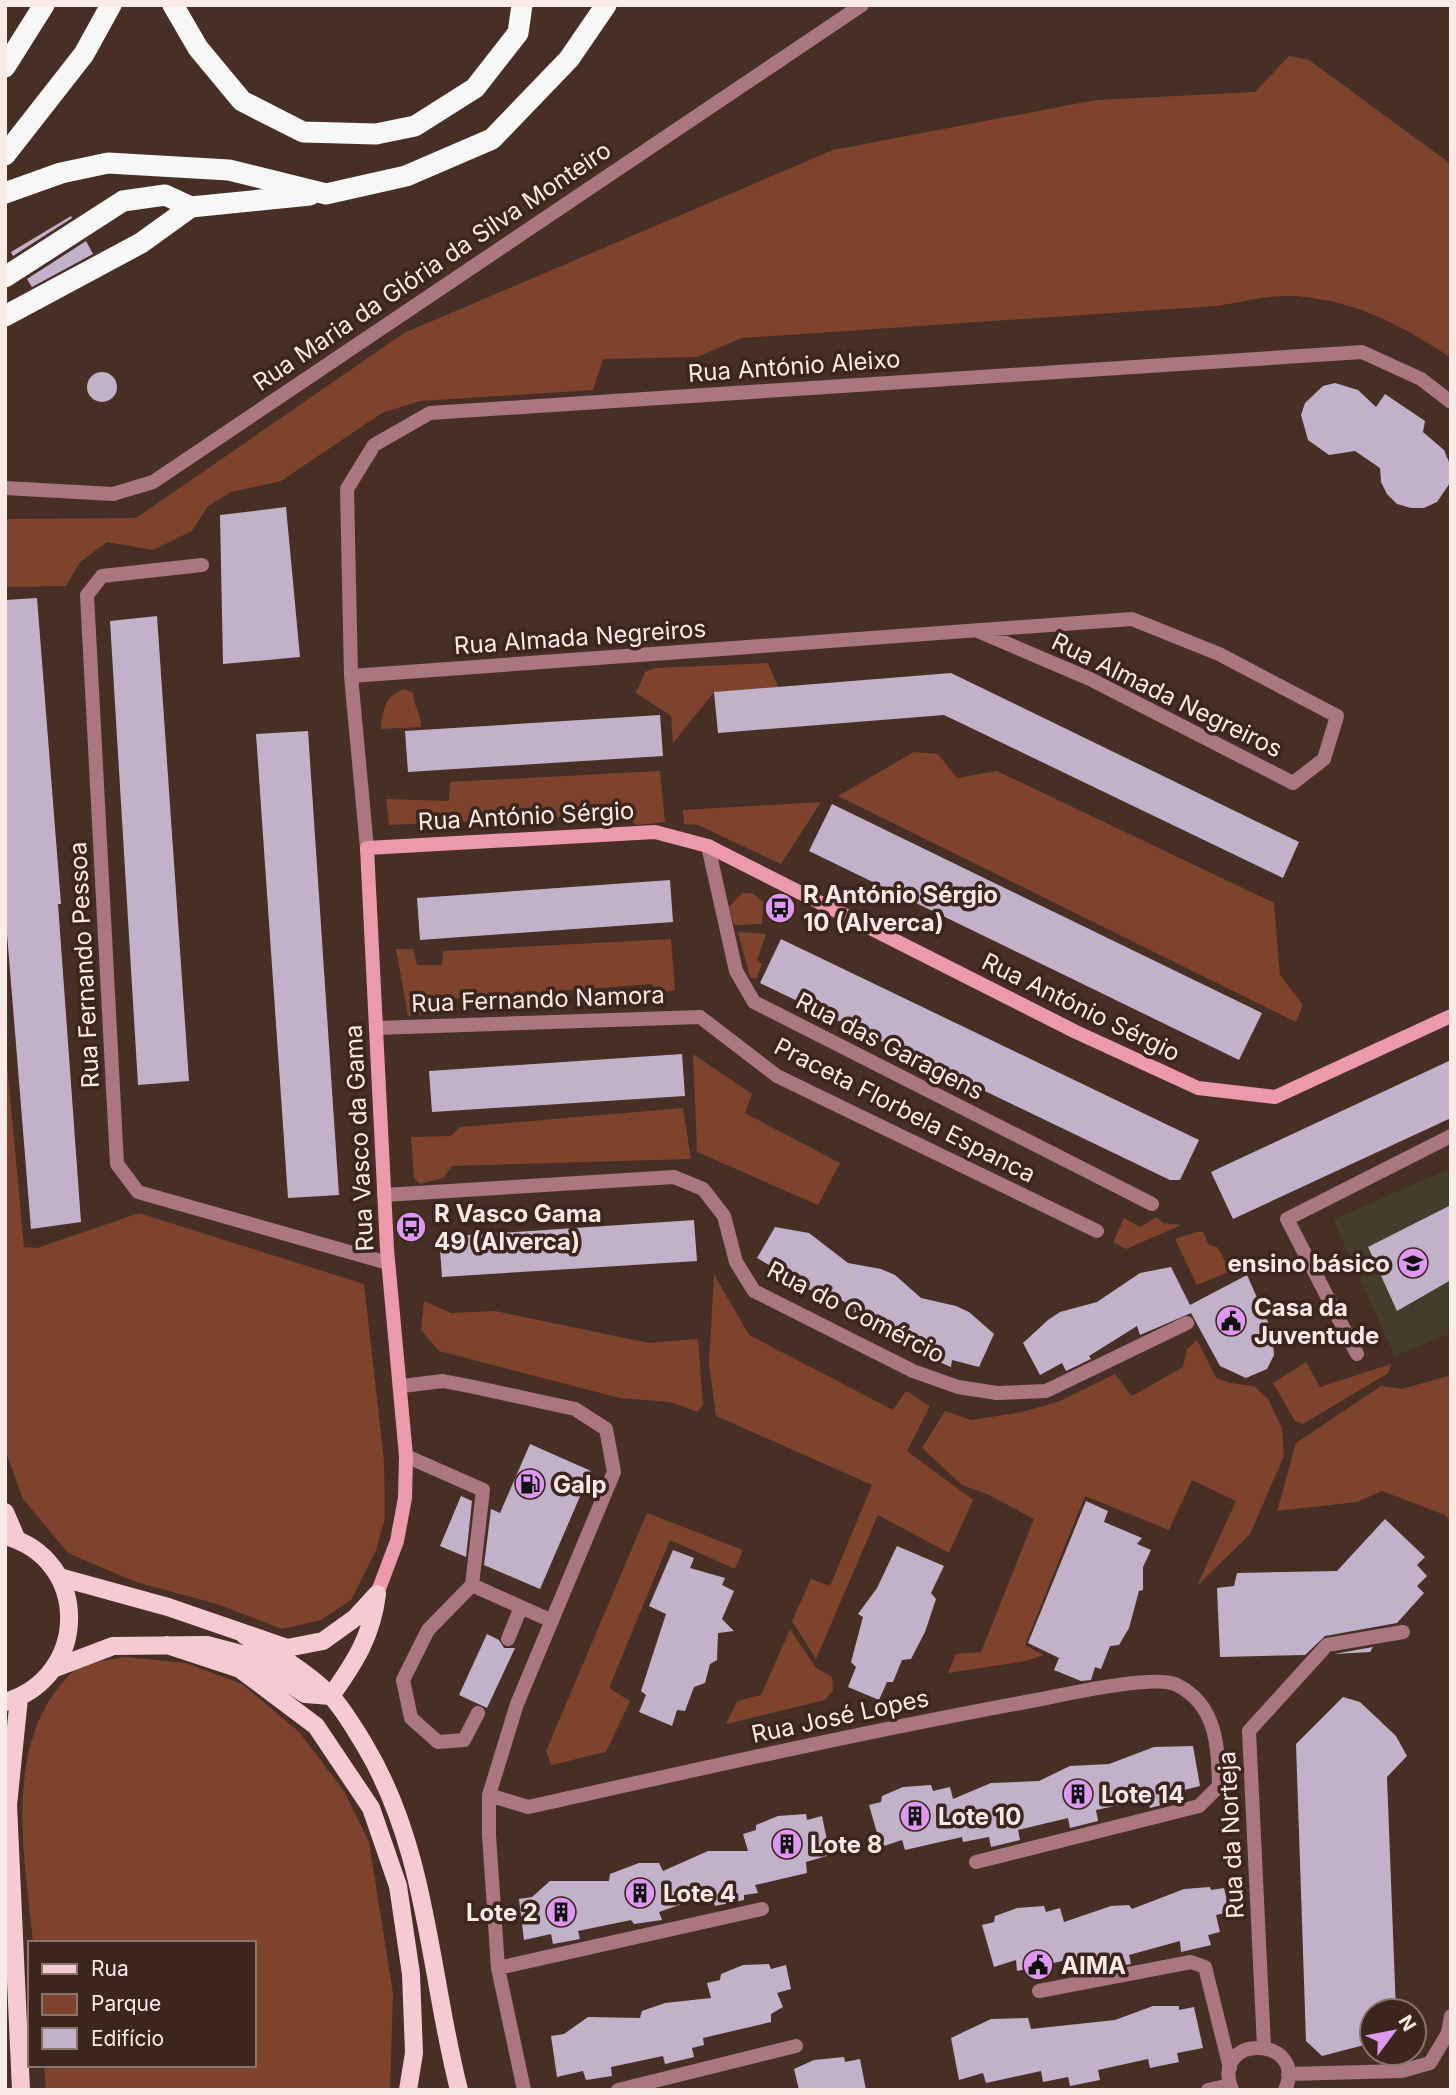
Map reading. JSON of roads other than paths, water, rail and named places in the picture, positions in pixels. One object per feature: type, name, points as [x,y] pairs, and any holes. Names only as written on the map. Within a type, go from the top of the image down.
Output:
[{"type":"highway","points":[[5,67],[44,5]]},
{"type":"highway","points":[[5,155],[85,54],[111,5]]},
{"type":"highway","points":[[173,5],[198,48],[242,101],[303,132],[376,134],[415,126],[475,88],[517,33],[522,5]]},
{"type":"highway","points":[[5,316],[141,243],[191,207],[326,194],[406,176],[492,139],[569,59],[606,5]]},
{"type":"highway","points":[[5,193],[61,173],[108,163],[229,170],[326,194]]},
{"type":"highway","points":[[5,277],[123,201],[165,195],[191,207]]},
{"type":"main road","name":"Rua António Sérgio","points":[[367,848],[655,832],[708,846],[1076,1032],[1198,1088],[1275,1097],[1451,1016]]},
{"type":"main road","name":"Rua Vasco da Gama","points":[[367,848],[388,1263],[402,1386],[406,1456],[405,1498],[397,1541],[377,1594]]},
{"type":"main road","points":[[5,1512],[11,1538],[42,1555],[59,1577],[68,1600],[70,1623],[66,1647],[55,1668],[39,1685],[12,1700],[8,1805],[21,2090]]},
{"type":"main road","points":[[59,1577],[168,1607],[287,1648],[323,1641],[355,1618],[377,1594]]},
{"type":"main road","points":[[331,1696],[355,1662],[374,1622],[377,1594]]},
{"type":"main road","points":[[244,1635],[285,1659],[331,1696],[382,1773],[399,1813],[420,1884],[443,2028],[459,2090]]},
{"type":"main road","points":[[167,1645],[240,1669],[316,1726],[371,1808],[398,1886],[411,1974],[414,2053],[408,2090]]},
{"type":"main road","points":[[55,1668],[113,1646],[207,1646],[245,1656],[304,1694],[331,1696]]},
{"type":"street","name":"Rua Maria da Glória da Silva Monteiro","points":[[5,488],[113,494],[153,481],[862,5]]},
{"type":"street","name":"Rua António Aleixo","points":[[351,676],[347,489],[374,445],[430,413],[1362,352],[1420,379],[1451,402]]},
{"type":"street","name":"Rua Fernando Pessoa","points":[[202,565],[102,576],[87,595],[117,1164],[138,1192],[388,1263]]},
{"type":"street","name":"Rua Almada Negreiros","points":[[351,676],[1132,619],[1219,654],[1337,716],[1324,759],[1293,783],[1090,679],[978,631]]},
{"type":"street","name":"Rua Vasco da Gama","points":[[351,676],[367,848]]},
{"type":"street","name":"Rua das Garagens","points":[[708,846],[736,971],[754,1002],[1152,1204]]},
{"type":"street","name":"Rua Fernando Namora","points":[[376,1028],[700,1017]]},
{"type":"street","name":"Praceta Florbela Espanca","points":[[700,1017],[777,1076],[1097,1231]]},
{"type":"street","points":[[1357,1354],[1287,1219],[1451,1136]]},
{"type":"street","name":"Rua do Comércio","points":[[384,1195],[674,1177],[703,1189],[724,1216],[736,1262],[754,1291],[913,1371],[958,1387],[997,1393],[1046,1391],[1187,1323]]},
{"type":"street","points":[[402,1386],[443,1381],[575,1409],[606,1429],[614,1472],[517,1704],[489,1795],[498,1968],[524,2090]]},
{"type":"street","points":[[406,1456],[482,1490],[472,1585],[429,1630],[403,1680],[411,1718],[438,1742],[464,1740],[478,1713]]},
{"type":"street","points":[[472,1585],[552,1621]]},
{"type":"street","points":[[508,1639],[521,1607]]},
{"type":"street","name":"Rua da Norteja","points":[[1264,2047],[1249,1731],[1327,1645],[1403,1632]]},
{"type":"street","name":"Rua José Lopes","points":[[489,1795],[528,1807],[835,1738],[1116,1686],[1175,1683],[1198,1700],[1217,1737],[1219,1786],[1199,1806],[976,1862]]},
{"type":"street","points":[[498,1968],[762,1909]]},
{"type":"street","points":[[1039,1991],[1191,1962],[1205,1967],[1230,2068],[1231,2087],[1208,2090]]},
{"type":"street","points":[[1288,2074],[1402,2071],[1430,2063],[1448,2033],[1451,2016]]},
{"type":"street","points":[[618,2090],[796,2046]]},
{"type":"street","points":[[1230,2068],[1233,2060],[1246,2049],[1264,2047],[1280,2056],[1288,2074],[1285,2090]]},
{"type":"place","name":"R António Sérgio 10 (Alverca)","points":[[780,908]]},
{"type":"place","name":"R Vasco Gama 49 (Alverca)","points":[[411,1227]]},
{"type":"place","name":"ensino básico","points":[[1413,1263]]},
{"type":"place","name":"Casa da Juventude","points":[[1231,1321]]},
{"type":"place","name":"Galp","points":[[530,1484]]},
{"type":"place","name":"Lote 14","points":[[1078,1794]]},
{"type":"place","name":"Lote 10","points":[[915,1816]]},
{"type":"place","name":"Lote 8","points":[[787,1844]]},
{"type":"place","name":"Lote 4","points":[[640,1893]]},
{"type":"place","name":"Lote 2","points":[[561,1912]]},
{"type":"place","name":"AIMA","points":[[1038,1965]]}]
